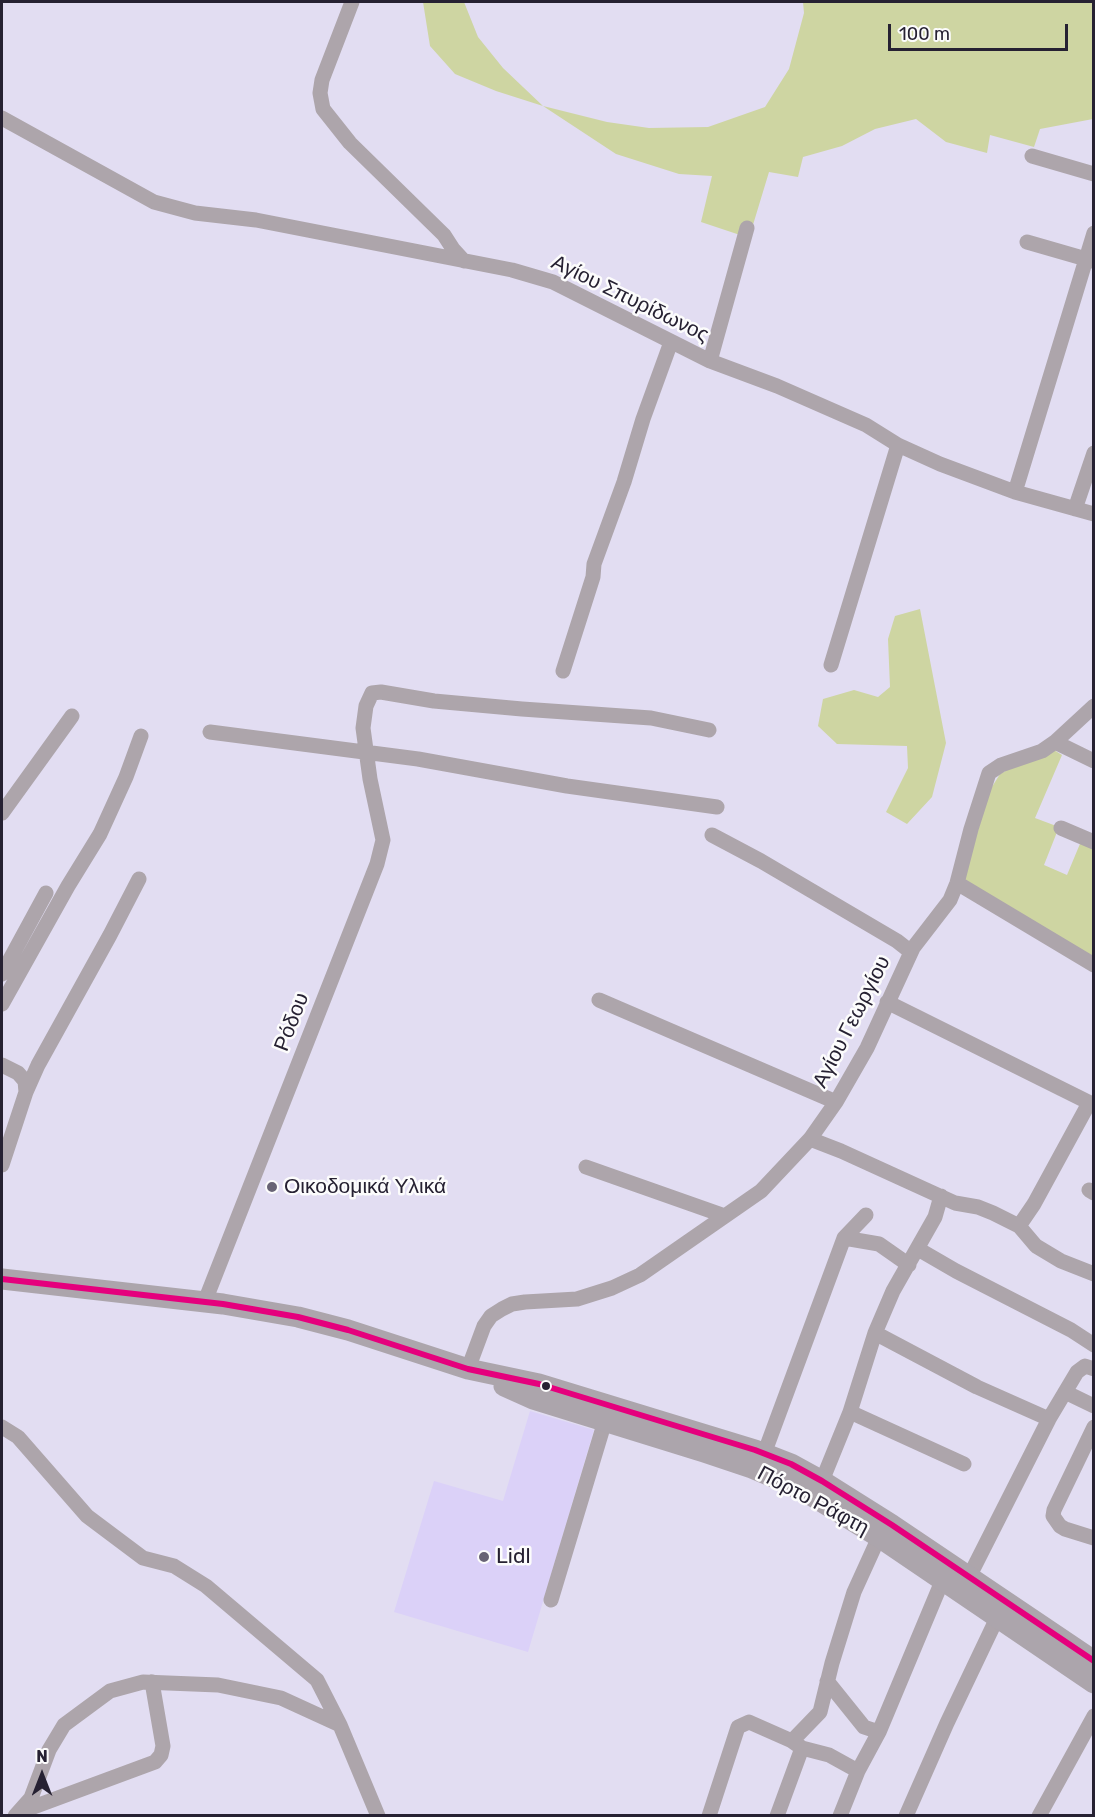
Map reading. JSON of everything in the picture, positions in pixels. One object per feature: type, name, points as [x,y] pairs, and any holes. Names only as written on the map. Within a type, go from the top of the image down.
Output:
[{"type":"main road","name":"Πόρτο Ράφτη","points":[[2,1280],[275,1312],[324,1324],[468,1369],[539,1384],[764,1454],[791,1464],[822,1481],[892,1525],[1094,1661]]},
{"type":"main road","name":"Πόρτο Ράφτη","points":[[468,1369],[533,1399],[771,1476],[814,1497],[943,1579],[1094,1683]]},
{"type":"street","points":[[352,2],[322,81],[320,93],[323,109],[350,143],[444,235],[464,261]]},
{"type":"street","name":"Αγίου Σπυρίδωνος","points":[[2,118],[154,202],[195,213],[256,220],[512,270],[553,282],[710,361],[777,386],[866,425],[898,445],[940,464],[1015,492],[1094,514]]},
{"type":"street","points":[[1032,156],[1094,174]]},
{"type":"street","points":[[710,361],[747,228]]},
{"type":"street","points":[[1015,492],[1090,260],[1094,233]]},
{"type":"street","points":[[1027,243],[1090,260]]},
{"type":"street","points":[[563,671],[593,577],[594,564],[671,342]]},
{"type":"street","points":[[831,665],[898,445]]},
{"type":"street","points":[[1076,509],[1094,453]]},
{"type":"street","name":"Ρόδου","points":[[205,1302],[376,864],[383,840],[363,728],[366,706],[372,693],[381,692],[434,701],[522,709],[651,718],[709,730]]},
{"type":"street","name":"Αγίου Γεωργίου","points":[[468,1369],[484,1326],[491,1316],[502,1309],[512,1304],[525,1302],[577,1299],[612,1288],[640,1275],[761,1191],[810,1139],[836,1102],[867,1048],[911,952],[950,900],[989,774],[1001,765],[1042,751],[1094,706]]},
{"type":"street","points":[[2,813],[72,716]]},
{"type":"street","points":[[210,732],[366,752],[567,786],[717,807]]},
{"type":"street","points":[[2,1004],[100,834],[126,777],[141,736]]},
{"type":"street","points":[[1055,742],[1094,761]]},
{"type":"street","points":[[1061,828],[1094,842]]},
{"type":"street","points":[[711,835],[790,878],[897,941],[911,952]]},
{"type":"street","points":[[2,1165],[26,1092],[38,1065],[139,879]]},
{"type":"street","points":[[957,883],[1094,965]]},
{"type":"street","points":[[2,974],[46,893]]},
{"type":"street","points":[[599,1000],[836,1102]]},
{"type":"street","points":[[887,1002],[1091,1104],[1020,1226]]},
{"type":"street","points":[[2,1065],[18,1073],[25,1081],[26,1092]]},
{"type":"street","points":[[810,1139],[955,1203],[978,1207],[993,1213],[1020,1226],[1036,1246],[1061,1261],[1094,1274]]},
{"type":"street","points":[[586,1167],[725,1216]]},
{"type":"street","points":[[822,1481],[850,1412],[875,1333],[893,1291],[935,1217],[941,1196]]},
{"type":"street","points":[[764,1454],[844,1238],[866,1215]]},
{"type":"street","points":[[844,1238],[879,1244],[909,1265]]},
{"type":"street","points":[[918,1249],[1071,1330],[1094,1345]]},
{"type":"street","points":[[875,1333],[977,1387],[1049,1419]]},
{"type":"street","points":[[969,1577],[1049,1419],[1077,1372],[1085,1366],[1094,1369]]},
{"type":"street","points":[[1065,1392],[1094,1406]]},
{"type":"street","points":[[850,1412],[964,1464]]},
{"type":"street","points":[[551,1600],[605,1421]]},
{"type":"street","points":[[1094,1427],[1054,1509],[1053,1516],[1065,1529],[1094,1538]]},
{"type":"street","points":[[3,1432],[18,1437],[87,1516],[143,1558],[174,1566],[206,1586],[317,1680],[340,1725],[378,1815]]},
{"type":"street","points":[[777,1815],[797,1745],[820,1712],[854,1592],[879,1537]]},
{"type":"street","points":[[840,1815],[858,1771],[879,1732],[943,1579]]},
{"type":"street","points":[[907,1815],[947,1723],[997,1618]]},
{"type":"street","points":[[827,1681],[864,1727],[879,1732]]},
{"type":"street","points":[[16,1814],[31,1798],[49,1750],[64,1725],[110,1691],[143,1682],[218,1685],[281,1698],[340,1725]]},
{"type":"street","points":[[16,1814],[155,1762],[161,1755],[163,1746],[152,1682]]},
{"type":"street","points":[[1039,1815],[1094,1716]]},
{"type":"street","points":[[709,1815],[738,1727],[749,1722],[797,1745],[829,1755],[858,1771]]},
{"type":"shaded area","name":"Lidl","points":[[530,1411],[594,1430],[528,1652],[394,1612],[434,1481],[503,1501]]},
{"type":"green space","points":[[423,2],[464,2],[478,37],[503,68],[543,106],[496,91],[455,74],[430,46]]},
{"type":"green space","points":[[803,2],[1093,2],[1093,119],[1040,129],[1034,147],[990,135],[987,153],[946,142],[916,119],[875,129],[842,146],[803,157],[798,177],[769,172],[749,238],[701,222],[712,176],[679,174],[616,154],[543,106],[607,122],[649,128],[708,127],[765,107],[789,69],[804,13]]},
{"type":"green space","points":[[920,609],[946,743],[932,797],[907,824],[886,812],[908,768],[907,746],[837,744],[818,726],[823,699],[854,690],[878,697],[890,687],[888,639],[895,616]]},
{"type":"green space","points":[[1054,750],[1062,755],[1035,818],[1059,827],[1044,865],[1067,875],[1082,839],[1093,844],[1093,956],[1069,945],[963,880],[990,790],[1000,774],[1020,763]]},
{"type":"transit line","points":[[2,1279],[223,1304],[298,1317],[348,1330],[468,1369],[539,1384],[755,1450],[791,1464],[822,1481],[892,1525],[1094,1661]]},
{"type":"place","name":"Οικοδομικά Υλικά","points":[[272,1187]]},
{"type":"place","name":"Lidl","points":[[484,1557]]}]
